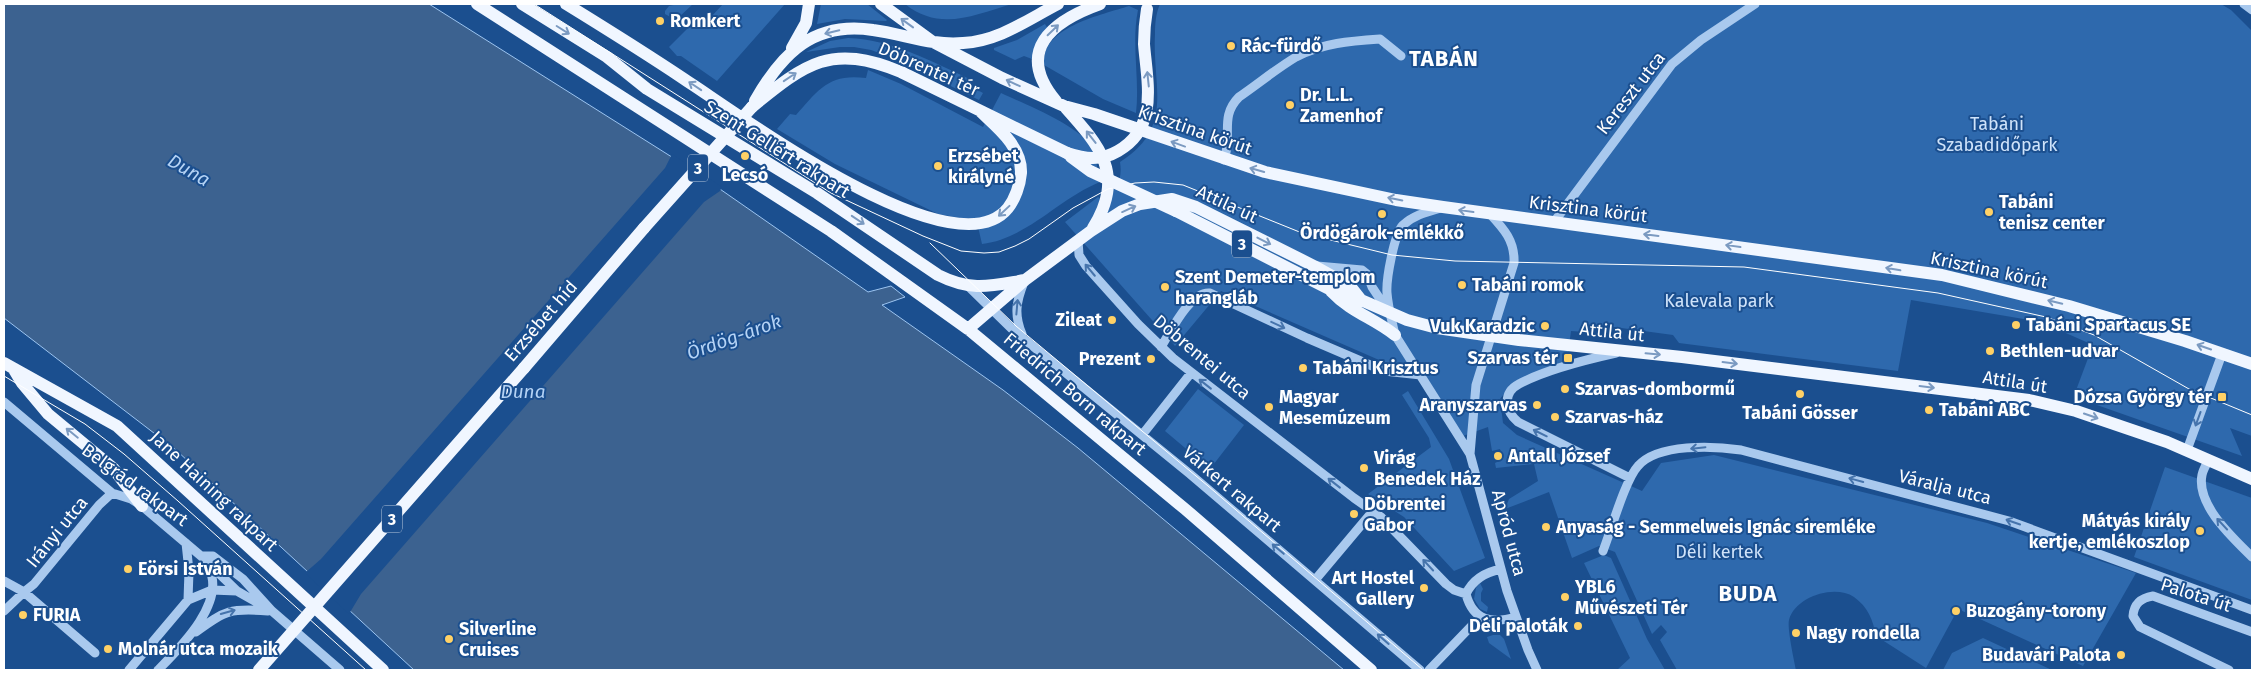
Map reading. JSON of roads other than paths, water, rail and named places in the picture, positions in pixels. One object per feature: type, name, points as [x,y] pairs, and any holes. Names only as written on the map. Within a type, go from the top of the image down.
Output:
[{"type":"main road","name":"Friedrich Born rakpart","points":[[477,4],[832,231],[968,329],[1185,509],[1371,670]]},
{"type":"main road","name":"Szent Gellért rakpart","points":[[522,4],[607,58],[647,89],[818,192],[954,283],[968,286],[984,286],[1026,280]]},
{"type":"main road","name":"Szent Gellért rakpart","points":[[566,4],[672,70],[809,161],[844,181],[945,223],[977,225],[1004,214],[1012,203],[1021,173],[1019,160],[1003,133],[981,112]]},
{"type":"main road","points":[[789,53],[806,23],[809,4]]},
{"type":"main road","points":[[881,4],[933,42],[964,43],[986,39],[1023,24],[1058,4]]},
{"type":"main road","points":[[1091,230],[1105,203],[1108,183],[1105,167],[1095,141],[1060,104],[1043,82],[1037,66],[1039,47],[1044,39],[1062,22],[1100,4]]},
{"type":"main road","points":[[1067,154],[1086,159],[1105,157],[1122,149],[1140,129],[1148,103],[1144,31],[1148,7]]},
{"type":"main road","name":"3","points":[[752,107],[765,83],[789,53],[812,38],[848,29],[873,30],[933,42]]},
{"type":"main road","name":"Krisztina körút","points":[[933,42],[1002,78],[1060,104],[1094,114],[1224,160],[1265,172],[1396,200],[1942,275],[2069,306],[2252,364]]},
{"type":"main road","name":"Döbrentei tér","points":[[752,107],[798,72],[820,62],[844,57],[879,62],[1067,154]]},
{"type":"main road","name":"Erzsébet híd","points":[[259,670],[644,228],[752,107]]},
{"type":"main road","name":"3","points":[[1067,154],[1090,171],[1311,272],[1344,305],[1395,335]]},
{"type":"main road","name":"Attila út","points":[[1074,242],[1122,212],[1140,204],[1172,199],[1196,206],[1311,272],[1350,286],[1361,300],[1407,320],[1437,328],[1490,336],[1682,357],[2029,400],[2076,411],[2186,450]]},
{"type":"main road","points":[[968,329],[1074,242]]},
{"type":"main road","points":[[1329,289],[1361,300]]},
{"type":"main road","points":[[8,365],[48,414],[113,468],[142,506]]},
{"type":"main road","name":"Jane Haining rakpart","points":[[8,365],[118,426],[383,670]]},
{"type":"main road","points":[[2186,450],[2252,479]]},
{"type":"street","name":"Kereszt utca","points":[[1554,222],[1672,64],[1701,40],[1755,4]]},
{"type":"street","points":[[2244,4],[2252,10]]},
{"type":"street","points":[[1224,160],[1229,138],[1227,120],[1231,105],[1239,97],[1296,57],[1309,51],[1348,41],[1380,40],[1401,56]]},
{"type":"street","points":[[1390,313],[1386,290],[1395,237],[1401,226],[1414,216],[1443,207]]},
{"type":"street","name":"3","points":[[1490,214],[1506,232],[1513,245],[1514,257],[1490,336]]},
{"type":"street","name":"Döbrentei utca","points":[[1074,242],[1086,266],[1161,347],[1373,511],[1446,584],[1454,590],[1466,594]]},
{"type":"street","points":[[1311,272],[1362,270],[1367,274],[1372,287],[1390,313]]},
{"type":"street","points":[[1022,335],[1016,320],[1016,305],[1026,280]]},
{"type":"street","name":"Várkert rakpart","points":[[968,286],[991,309],[1316,580],[1420,670]]},
{"type":"street","points":[[1161,347],[1192,300],[1200,294],[1210,293],[1384,371],[1420,376]]},
{"type":"street","name":"Apród utca","points":[[1390,313],[1395,335],[1470,454],[1507,591],[1516,617]]},
{"type":"street","name":"Apród utca","points":[[1470,454],[1476,385],[1490,336]]},
{"type":"street","points":[[1624,352],[1580,362],[1518,384],[1510,393],[1506,402],[1511,416],[1518,422],[1630,478]]},
{"type":"street","points":[[2186,450],[2222,354]]},
{"type":"street","points":[[1142,435],[1191,372]]},
{"type":"street","name":"Belgrád rakpart","points":[[4,402],[112,493],[132,499],[142,506],[202,556],[237,591],[272,611]]},
{"type":"street","name":"Váralja utca","points":[[1603,551],[1630,478],[1644,460],[1662,452],[1706,447],[1741,450],[1994,516],[2252,610]]},
{"type":"street","points":[[2208,460],[2202,475],[2201,486],[2207,504],[2214,516],[2252,557]]},
{"type":"street","name":"Irányi utca","points":[[4,611],[34,584],[99,505],[112,493]]},
{"type":"street","points":[[1316,580],[1373,511]]},
{"type":"street","points":[[186,543],[189,571],[188,600]]},
{"type":"street","points":[[2240,543],[2252,546]]},
{"type":"street","points":[[192,635],[206,608],[212,590],[213,576],[202,556]]},
{"type":"street","name":"Belgrád rakpart","points":[[202,556],[212,556],[243,579],[272,611],[340,670]]},
{"type":"street","points":[[1501,568],[1484,574],[1475,581],[1466,594],[1472,609],[1480,617],[1492,621],[1504,621],[1516,617]]},
{"type":"street","points":[[4,581],[24,592],[95,653]]},
{"type":"street","points":[[129,670],[188,600],[212,590],[237,591]]},
{"type":"street","name":"Palota út","points":[[2229,670],[2140,627],[2133,616],[2137,604],[2143,598],[2153,596],[2252,632]]},
{"type":"street","points":[[158,670],[192,635],[219,615],[234,610],[272,611]]},
{"type":"street","points":[[1429,670],[1480,617]]},
{"type":"street","name":"3","points":[[1516,617],[1537,670]]},
{"type":"water","name":"Duna","points":[[4,4],[429,4],[694,171],[868,292],[891,286],[905,297],[882,305],[1003,390],[1078,448],[1344,670],[414,670],[176,450],[4,318]]},
{"type":"tram line","points":[[534,4],[831,193],[923,236],[961,251],[999,252],[1015,246],[1029,239],[1073,208],[1108,189],[1135,183],[1154,182],[1183,185],[1302,233],[1392,255],[1455,261],[1744,267],[1938,293],[2046,317],[2094,335],[2189,389],[2252,415]]},
{"type":"tram line","points":[[930,243],[1016,326],[1208,486],[1423,670]]},
{"type":"tram line","points":[[4,376],[85,424],[124,454],[366,670]]},
{"type":"place","name":"Romkert","points":[[660,21]]},
{"type":"place","name":"Rác-fürdő","points":[[1231,46]]},
{"type":"place","name":"Dr. L.L. Zamenhof","points":[[1290,105]]},
{"type":"place","name":"Lecsó","points":[[745,156]]},
{"type":"place","name":"Erzsébet királyné","points":[[938,166]]},
{"type":"place","name":"Tabáni tenisz center","points":[[1989,212]]},
{"type":"place","name":"Ördögárok-emlékkő","points":[[1382,214]]},
{"type":"place","name":"Tabáni romok","points":[[1462,285]]},
{"type":"place","name":"Szent Demeter-templom harangláb","points":[[1165,287]]},
{"type":"place","name":"Zileat","points":[[1112,320]]},
{"type":"place","name":"Tabáni Spartacus SE","points":[[2016,325]]},
{"type":"place","name":"Vuk Karadzic","points":[[1545,326]]},
{"type":"place","name":"Bethlen-udvar","points":[[1990,351]]},
{"type":"place","name":"Szarvas tér","points":[[1568,358]]},
{"type":"place","name":"Prezent","points":[[1151,359]]},
{"type":"place","name":"Tabáni Krisztus","points":[[1303,368]]},
{"type":"place","name":"Szarvas-dombormű","points":[[1565,389]]},
{"type":"place","name":"Tabáni Gösser","points":[[1800,394]]},
{"type":"place","name":"Dózsa György tér","points":[[2222,397]]},
{"type":"place","name":"Aranyszarvas","points":[[1537,405]]},
{"type":"place","name":"Magyar Mesemúzeum","points":[[1269,407]]},
{"type":"place","name":"Tabáni ABC","points":[[1929,410]]},
{"type":"place","name":"Szarvas-ház","points":[[1555,417]]},
{"type":"place","name":"Antall József","points":[[1498,456]]},
{"type":"place","name":"Virág Benedek Ház","points":[[1364,468]]},
{"type":"place","name":"Döbrentei Gabor","points":[[1354,514]]},
{"type":"place","name":"Anyaság - Semmelweis Ignác síremléke","points":[[1546,527]]},
{"type":"place","name":"Mátyás király kertje, emlékoszlop","points":[[2200,531]]},
{"type":"place","name":"Eörsi István","points":[[128,569]]},
{"type":"place","name":"Art Hostel Gallery","points":[[1424,588]]},
{"type":"place","name":"YBL6 Művészeti Tér","points":[[1565,597]]},
{"type":"place","name":"Buzogány-torony","points":[[1956,611]]},
{"type":"place","name":"FURIA","points":[[23,615]]},
{"type":"place","name":"Déli paloták","points":[[1578,626]]},
{"type":"place","name":"Nagy rondella","points":[[1796,633]]},
{"type":"place","name":"Silverline Cruises","points":[[449,639]]},
{"type":"place","name":"Molnár utca mozaik","points":[[108,649]]},
{"type":"place","name":"Budavári Palota","points":[[2121,655]]},
{"type":"district","name":"TABÁN","points":[[1444,58]]},
{"type":"district","name":"BUDA","points":[[1748,593]]},
{"type":"park label","name":"Tabáni Szabadidőpark","points":[[1997,134]]},
{"type":"park label","name":"Kalevala park","points":[[1719,301]]},
{"type":"park label","name":"Déli kertek","points":[[1719,552]]},
{"type":"water label","name":"Ördög-árok","points":[[734,337]]}]
